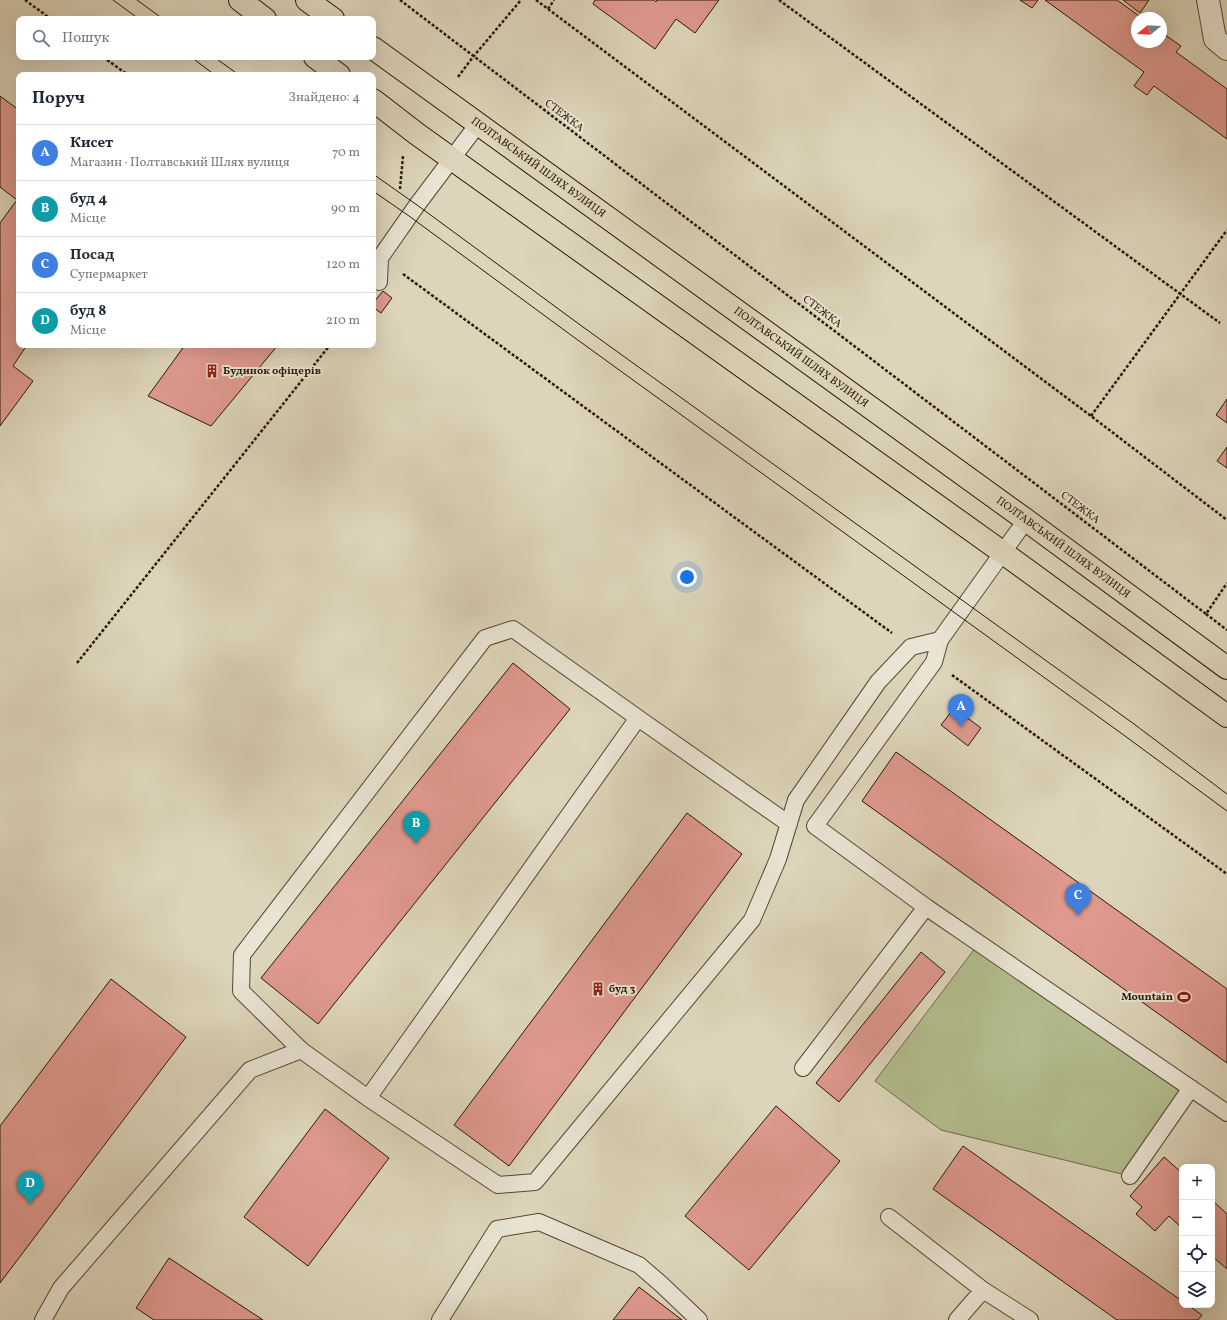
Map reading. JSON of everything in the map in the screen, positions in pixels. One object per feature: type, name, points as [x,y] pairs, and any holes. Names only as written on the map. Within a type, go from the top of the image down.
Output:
[{"type":"main road","points":[[240,0],[261,16]]},
{"type":"main road","points":[[307,0],[329,16]]},
{"type":"main road","name":"ПОЛТАВСЬКИЙ ШЛЯХ ВУЛИЦЯ","points":[[376,50],[1026,520],[1227,668]]},
{"type":"main road","points":[[319,60],[335,72]]},
{"type":"main road","points":[[376,102],[452,159],[1002,552],[1227,716]]},
{"type":"street","points":[[1208,0],[1215,39],[1227,49]]},
{"type":"lane","points":[[379,282],[380,258],[409,216],[478,124]]},
{"type":"lane","points":[[1026,520],[940,640],[934,662],[815,826],[926,907],[1227,1113]]},
{"type":"lane","points":[[789,824],[513,630],[485,638],[242,955],[241,991],[300,1050],[368,1098],[498,1185],[535,1182],[752,920],[778,859],[789,824],[796,800],[878,682],[911,647],[940,640]]},
{"type":"lane","points":[[368,1098],[638,718]]},
{"type":"lane","points":[[803,1068],[926,907]]},
{"type":"lane","points":[[43,1320],[61,1288],[250,1070],[300,1050]]},
{"type":"lane","points":[[1130,1176],[1191,1088]]},
{"type":"lane","points":[[889,1217],[983,1290],[1030,1320]]},
{"type":"lane","points":[[440,1320],[497,1229],[539,1222],[638,1265],[661,1284],[699,1320]]},
{"type":"lane","points":[[958,1320],[983,1290]]},
{"type":"path","points":[[25,0],[47,16]]},
{"type":"path","name":"СТЕЖКА","points":[[400,0],[1227,630]]},
{"type":"path","points":[[457,80],[473,57],[521,0]]},
{"type":"path","points":[[536,0],[1091,416],[1227,520]]},
{"type":"path","points":[[548,9],[554,0]]},
{"type":"path","points":[[779,0],[1220,323]]},
{"type":"path","points":[[107,60],[124,72]]},
{"type":"path","points":[[399,193],[403,154]]},
{"type":"path","points":[[1091,416],[1227,230]]},
{"type":"path","points":[[380,258],[911,647]]},
{"type":"path","points":[[77,662],[328,348]]},
{"type":"path","points":[[1206,614],[1227,583]]},
{"type":"path","points":[[934,662],[1227,874]]},
{"type":"green space","points":[[979,943],[1191,1088],[1130,1176],[941,1130],[875,1081]]},
{"type":"building","points":[[595,0],[654,0],[656,2],[657,0],[719,0],[695,33],[676,19],[655,49],[593,4]]},
{"type":"building","points":[[1020,0],[1038,0],[1032,8]]},
{"type":"building","points":[[1045,0],[1117,0],[1134,12],[1131,12],[1131,48],[1167,48],[1167,36],[1181,46],[1176,52],[1227,89],[1227,139],[1154,86],[1147,95],[1134,86],[1144,72]]},
{"type":"building","points":[[1123,0],[1149,0],[1141,12]]},
{"type":"building","points":[[0,96],[16,108],[16,199],[0,187]]},
{"type":"building","points":[[16,201],[16,348],[25,348],[13,366],[33,381],[0,426],[0,223]]},
{"type":"building","points":[[383,291],[392,298],[381,313],[376,309],[376,299]]},
{"type":"building","name":"Будинок офіцерів","points":[[183,348],[276,348],[211,426],[148,396]]},
{"type":"building","points":[[1227,399],[1227,423],[1216,415]]},
{"type":"building","points":[[1227,447],[1227,468],[1217,461]]},
{"type":"building","points":[[513,663],[570,709],[318,1024],[261,978]]},
{"type":"building","points":[[954,708],[981,728],[968,746],[941,725]]},
{"type":"building","points":[[896,752],[1227,989],[1227,1063],[862,801]]},
{"type":"building","name":"буд 3","points":[[687,813],[742,854],[509,1166],[454,1125]]},
{"type":"building","points":[[921,952],[945,972],[839,1102],[816,1083]]},
{"type":"building","points":[[111,979],[186,1037],[0,1283],[0,1126]]},
{"type":"building","points":[[776,1106],[840,1161],[749,1270],[685,1216]]},
{"type":"building","points":[[325,1109],[389,1158],[308,1266],[244,1217]]},
{"type":"building","points":[[963,1146],[1179,1299],[1179,1308],[1192,1308],[1202,1315],[1198,1320],[1117,1320],[933,1189]]},
{"type":"building","points":[[1164,1157],[1179,1170],[1179,1225],[1169,1216],[1155,1231],[1136,1214],[1142,1207],[1130,1196]]},
{"type":"building","points":[[1215,1203],[1227,1214],[1227,1269],[1215,1259]]},
{"type":"building","points":[[169,1258],[263,1320],[154,1320],[136,1308]]},
{"type":"building","points":[[639,1287],[682,1320],[613,1320]]},
{"type":"tram line","points":[[113,0],[135,16]]},
{"type":"tram line","points":[[137,0],[159,16]]},
{"type":"tram line","points":[[195,60],[211,72]]},
{"type":"tram line","points":[[218,60],[235,72]]},
{"type":"tram line","points":[[376,176],[1134,724],[1227,794]]},
{"type":"tram line","points":[[376,193],[1227,811]]},
{"type":"place","name":"Будинок офіцерів","points":[[212,371]]},
{"type":"place","name":"Кисет","points":[[961,727]]},
{"type":"place","name":"буд 4","points":[[416,844]]},
{"type":"place","name":"Посад","points":[[1078,916]]},
{"type":"place","name":"буд 3","points":[[598,989]]},
{"type":"place","name":"Mountain","points":[[1184,997]]},
{"type":"place","name":"буд 8","points":[[30,1204]]}]
